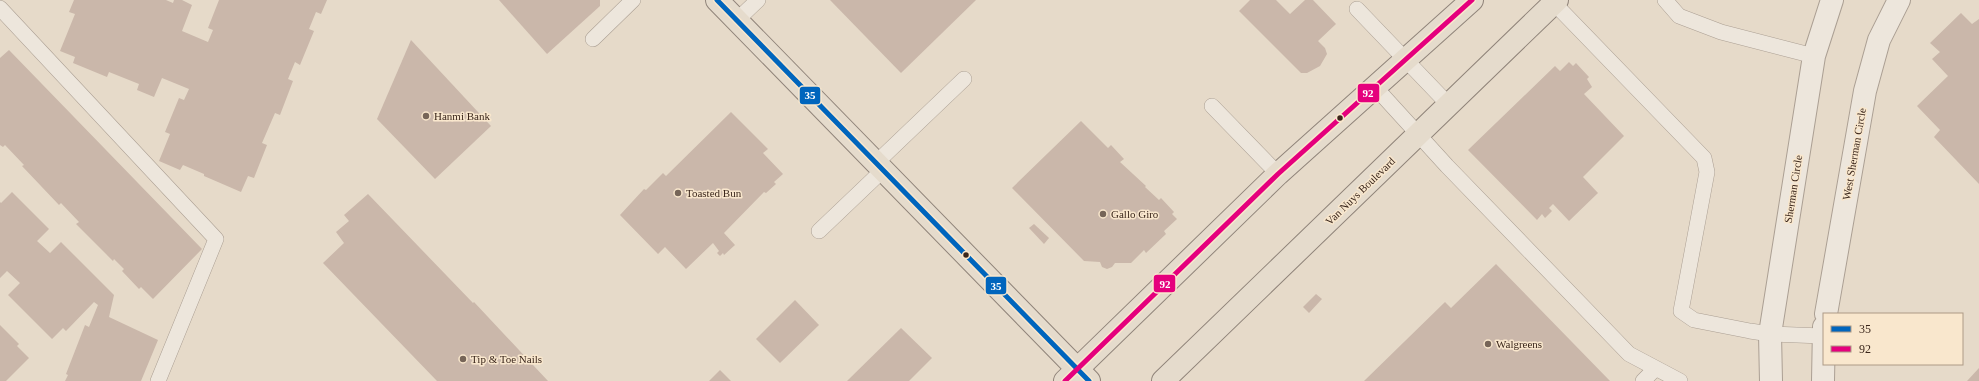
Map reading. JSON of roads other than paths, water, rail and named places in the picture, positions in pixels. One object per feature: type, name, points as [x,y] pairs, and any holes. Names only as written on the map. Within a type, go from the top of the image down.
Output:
[{"type":"main road","points":[[717,0],[879,166],[1077,377],[1278,174],[1472,0]]},
{"type":"main road","name":"Van Nuys Boulevard","points":[[1163,381],[1418,135],[1554,1]]},
{"type":"street","name":"Sherman Circle","points":[[1771,381],[1770,334],[1814,56],[1832,0]]},
{"type":"street","name":"West Sherman Circle","points":[[1826,313],[1865,91],[1878,40],[1899,0]]},
{"type":"street","points":[[1823,332],[1823,381]]},
{"type":"lane","points":[[593,39],[633,0]]},
{"type":"lane","points":[[737,20],[758,0]]},
{"type":"lane","points":[[1665,0],[1679,16],[1693,22],[1721,32],[1814,56]]},
{"type":"lane","points":[[1554,1],[1704,158],[1707,172],[1681,311],[1694,320],[1770,334],[1823,332]]},
{"type":"lane","points":[[0,8],[216,239],[158,381]]},
{"type":"lane","points":[[1357,9],[1448,104]]},
{"type":"lane","points":[[819,232],[879,166],[964,79]]},
{"type":"lane","points":[[1375,87],[1418,135],[1629,354],[1680,381]]},
{"type":"lane","points":[[1212,106],[1278,174]]},
{"type":"lane","points":[[1642,381],[1655,369]]},
{"type":"place","name":"Hanmi Bank","points":[[426,116]]},
{"type":"place","name":"Toasted Bun","points":[[678,193]]},
{"type":"place","name":"Gallo Giro","points":[[1103,214]]},
{"type":"place","name":"Walgreens","points":[[1488,344]]},
{"type":"place","name":"Tip & Toe Nails","points":[[463,359]]}]
